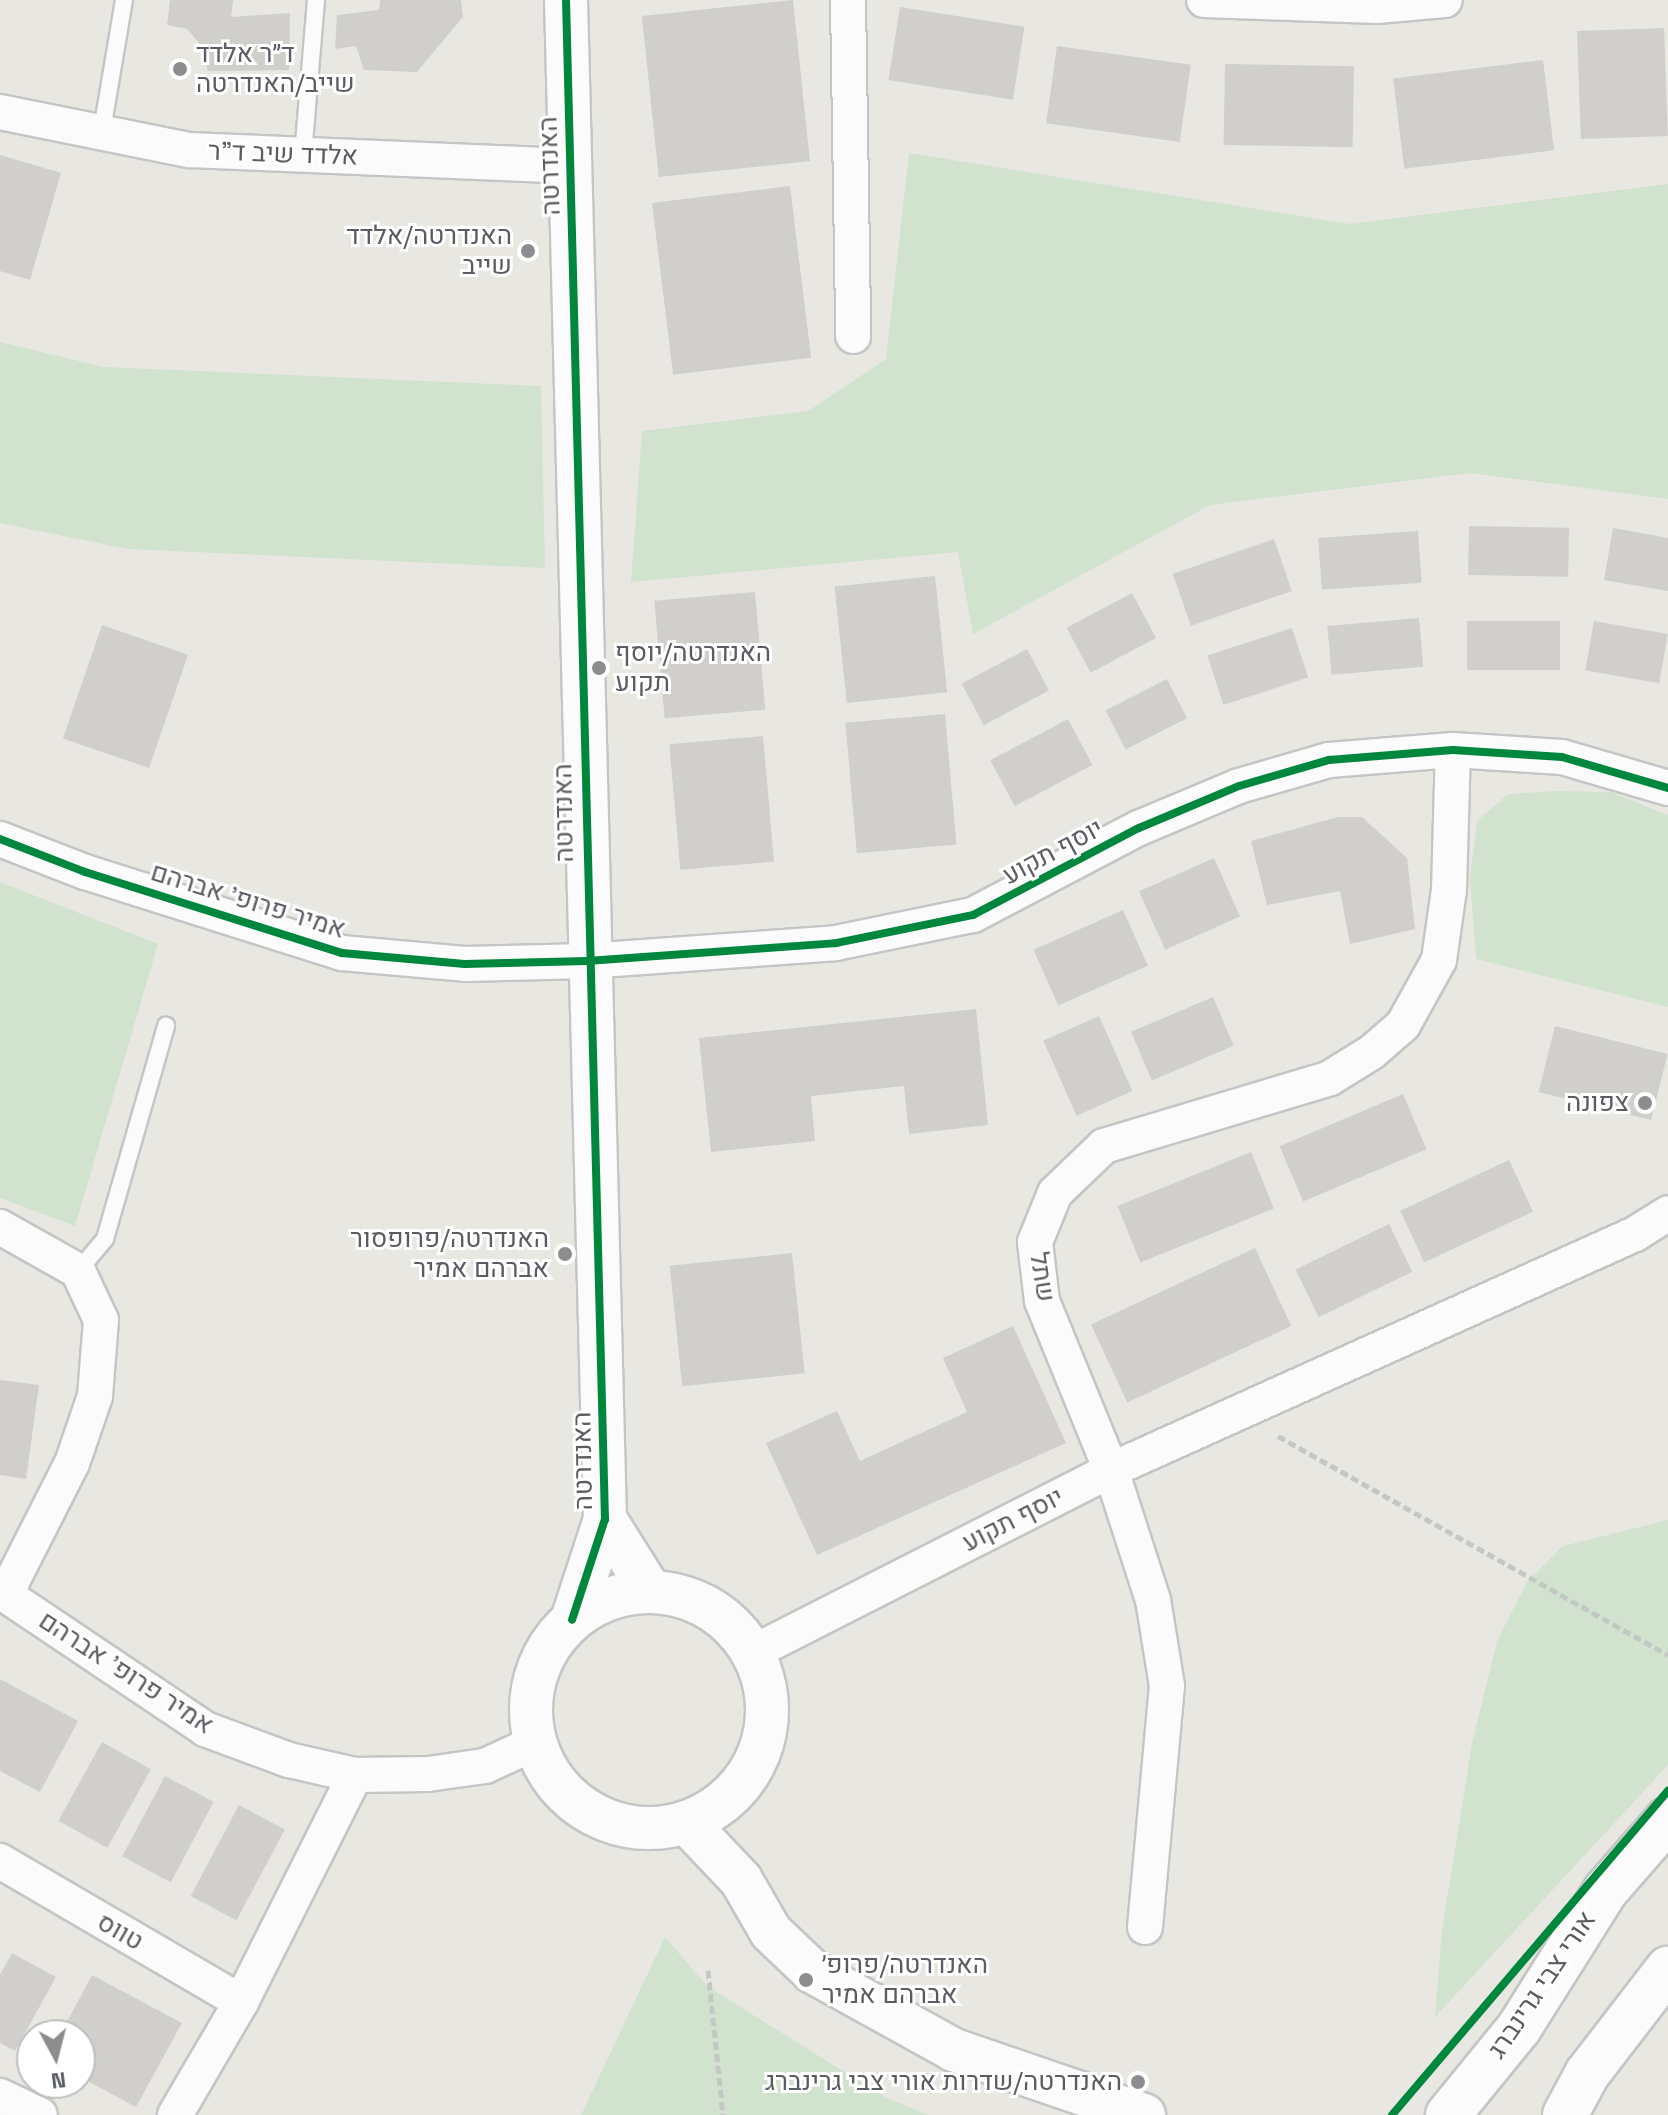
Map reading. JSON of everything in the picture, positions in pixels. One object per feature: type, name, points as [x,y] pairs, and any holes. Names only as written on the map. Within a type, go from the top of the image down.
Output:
[{"type":"main road","name":"אורי צבי גרינברג","points":[[1448,2115],[1519,2028],[1606,1890],[1668,1819]]},
{"type":"main road","points":[[1565,2115],[1587,2074],[1668,1969]]},
{"type":"street","name":"האנדרטה","points":[[566,0],[569,166],[579,359],[587,961],[605,1519],[572,1620]]},
{"type":"street","points":[[848,0],[853,336]]},
{"type":"street","points":[[1204,0],[1377,6],[1445,0]]},
{"type":"street","name":"אלדד שיב ד\"ר","points":[[0,112],[101,136],[189,150],[569,166]]},
{"type":"street","name":"יוסף תקוע","points":[[587,961],[751,953],[973,915],[1139,828],[1239,786],[1329,760],[1453,750],[1562,757],[1668,788]]},
{"type":"street","name":"שתל","points":[[1145,1927],[1167,1686],[1153,1600],[1111,1470],[1042,1301],[1035,1242],[1055,1193],[1104,1146],[1330,1078],[1372,1052],[1403,1025],[1439,960],[1449,890],[1453,750]]},
{"type":"street","name":"אמיר פרופ' אברהם","points":[[0,839],[85,872],[342,953],[465,964],[587,961]]},
{"type":"street","name":"יוסף תקוע","points":[[752,1653],[1111,1470],[1635,1234],[1668,1213]]},
{"type":"street","points":[[0,1227],[78,1271],[101,1320],[95,1396],[72,1463],[3,1592]]},
{"type":"street","name":"האנדרטה","points":[[605,1519],[651,1592]]},
{"type":"street","name":"אמיר פרופ' אברהם","points":[[3,1592],[205,1729],[289,1760],[355,1775],[428,1774],[485,1766],[535,1743]]},
{"type":"street","points":[[651,1592],[691,1599],[714,1613],[752,1653],[765,1687],[767,1725],[756,1761],[734,1792],[686,1822],[648,1828],[611,1823],[577,1804],[551,1778],[535,1743],[530,1710],[535,1677],[549,1646],[572,1620],[622,1595],[651,1592]]},
{"type":"street","points":[[175,2115],[241,2002],[355,1775]]},
{"type":"street","points":[[734,1792],[741,1880]]},
{"type":"street","points":[[686,1822],[741,1880],[771,1932],[813,1972],[954,2050],[1144,2115]]},
{"type":"street","name":"טווס","points":[[0,1861],[241,2002]]},
{"type":"street","points":[[0,2096],[40,2115]]},
{"type":"lane","points":[[101,136],[124,0]]},
{"type":"lane","points":[[303,155],[316,0]]},
{"type":"lane","points":[[78,1271],[105,1239],[166,1026]]},
{"type":"path","points":[[1237,1413],[1668,1655]]},
{"type":"path","points":[[708,1970],[723,2115]]},
{"type":"green space","points":[[909,153],[1350,224],[1668,184],[1668,499],[1470,473],[1210,505],[973,634],[958,552],[631,582],[642,431],[808,411],[886,359]]},
{"type":"green space","points":[[0,342],[104,367],[541,386],[545,568],[127,549],[0,523]]},
{"type":"green space","points":[[1611,792],[1668,815],[1668,1007],[1476,959],[1470,878],[1477,821],[1508,794]]},
{"type":"green space","points":[[0,882],[158,944],[75,1226],[0,1198]]},
{"type":"green space","points":[[1668,1520],[1668,1765],[1435,2017],[1442,1930],[1472,1744],[1497,1641],[1527,1582],[1563,1546]]},
{"type":"green space","points":[[665,1937],[707,1986],[883,2096],[928,2115],[581,2115]]},
{"type":"building","points":[[170,0],[233,0],[231,17],[290,13],[289,70],[208,71],[200,44],[187,29],[167,25]]},
{"type":"building","points":[[380,0],[461,0],[463,17],[417,72],[364,70],[356,46],[335,49],[337,15],[379,10]]},
{"type":"building","points":[[793,0],[810,161],[659,177],[642,16]]},
{"type":"building","points":[[900,7],[1024,27],[1013,100],[888,80]]},
{"type":"building","points":[[1664,28],[1668,136],[1581,139],[1577,31]]},
{"type":"building","points":[[1057,46],[1191,65],[1180,142],[1046,123]]},
{"type":"building","points":[[1543,60],[1554,150],[1404,169],[1393,78]]},
{"type":"building","points":[[1225,64],[1354,66],[1353,147],[1224,145]]},
{"type":"building","points":[[0,155],[61,173],[30,280],[0,271]]},
{"type":"building","points":[[790,186],[811,358],[673,375],[652,203]]},
{"type":"building","points":[[1469,526],[1569,528],[1568,577],[1468,575]]},
{"type":"building","points":[[1613,528],[1668,538],[1668,591],[1604,580]]},
{"type":"building","points":[[1418,531],[1422,583],[1322,590],[1318,538]]},
{"type":"building","points":[[1274,539],[1292,591],[1191,626],[1173,574]]},
{"type":"building","points":[[935,576],[947,692],[847,703],[835,587]]},
{"type":"building","points":[[755,592],[765,710],[665,718],[654,601]]},
{"type":"building","points":[[1132,593],[1156,638],[1091,673],[1067,628]]},
{"type":"building","points":[[1419,618],[1423,667],[1332,675],[1327,626]]},
{"type":"building","points":[[1467,621],[1560,621],[1560,670],[1467,670]]},
{"type":"building","points":[[1594,621],[1668,634],[1659,683],[1585,670]]},
{"type":"building","points":[[102,625],[188,655],[149,768],[63,738]]},
{"type":"building","points":[[1292,628],[1308,677],[1223,705],[1207,656]]},
{"type":"building","points":[[1027,649],[1049,690],[984,725],[962,684]]},
{"type":"building","points":[[1167,679],[1187,718],[1125,750],[1106,710]]},
{"type":"building","points":[[945,714],[956,845],[857,853],[845,723]]},
{"type":"building","points":[[1068,719],[1092,765],[1015,806],[990,760]]},
{"type":"building","points":[[763,736],[774,862],[680,870],[669,744]]},
{"type":"building","points":[[1338,817],[1362,817],[1407,858],[1415,929],[1350,944],[1340,891],[1267,905],[1251,841]]},
{"type":"building","points":[[1214,858],[1240,916],[1165,950],[1139,891]]},
{"type":"building","points":[[1123,910],[1148,966],[1058,1006],[1033,950]]},
{"type":"building","points":[[1213,997],[1234,1046],[1152,1081],[1131,1032]]},
{"type":"building","points":[[976,1009],[988,1125],[909,1134],[904,1086],[811,1096],[815,1141],[711,1152],[699,1038]]},
{"type":"building","points":[[1099,1016],[1132,1091],[1077,1116],[1043,1041]]},
{"type":"building","points":[[1555,1026],[1668,1054],[1651,1120],[1539,1092]]},
{"type":"building","points":[[1403,1094],[1426,1149],[1303,1202],[1280,1146]]},
{"type":"building","points":[[1251,1152],[1274,1209],[1140,1263],[1117,1206]]},
{"type":"building","points":[[1509,1160],[1533,1212],[1424,1262],[1400,1211]]},
{"type":"building","points":[[1389,1224],[1412,1272],[1319,1317],[1296,1270]]},
{"type":"building","points":[[1255,1248],[1291,1326],[1127,1402],[1091,1324]]},
{"type":"building","points":[[792,1253],[805,1373],[682,1386],[670,1266]]},
{"type":"building","points":[[1013,1326],[1066,1443],[817,1555],[766,1443],[837,1411],[860,1461],[967,1412],[943,1358]]},
{"type":"building","points":[[0,1380],[39,1385],[26,1479],[0,1475]]},
{"type":"building","points":[[0,1679],[78,1721],[40,1792],[0,1771]]},
{"type":"building","points":[[102,1742],[151,1769],[107,1848],[58,1821]]},
{"type":"building","points":[[165,1776],[214,1802],[171,1882],[122,1856]]},
{"type":"building","points":[[239,1805],[285,1829],[237,1920],[191,1896]]},
{"type":"building","points":[[12,1953],[56,1977],[33,2019],[16,2019],[15,2051],[0,2043],[0,1975]]},
{"type":"building","points":[[92,1975],[182,2023],[136,2107],[96,2086],[96,2019],[69,2019]]},
{"type":"cycle path","points":[[566,0],[605,1519],[572,1620]]},
{"type":"cycle path","points":[[0,839],[85,872],[342,953],[465,964],[587,961],[836,943],[973,915],[1139,828],[1239,786],[1329,760],[1453,750],[1562,757],[1668,788]]},
{"type":"cycle path","points":[[1392,2115],[1668,1791]]},
{"type":"place","name":"ד״ר אלדד שייב/האנדרטה","points":[[180,69]]},
{"type":"place","name":"האנדרטה/אלדד שייב","points":[[528,251]]},
{"type":"place","name":"האנדרטה/יוסף תקוע","points":[[599,668]]},
{"type":"place","name":"צפונה","points":[[1645,1103]]},
{"type":"place","name":"האנדרטה/פרופסור אברהם אמיר","points":[[565,1254]]},
{"type":"place","name":"האנדרטה/פרופ׳ אברהם אמיר","points":[[806,1980]]},
{"type":"place","name":"האנדרטה/שדרות אורי צבי גרינברג","points":[[1138,2082]]}]
